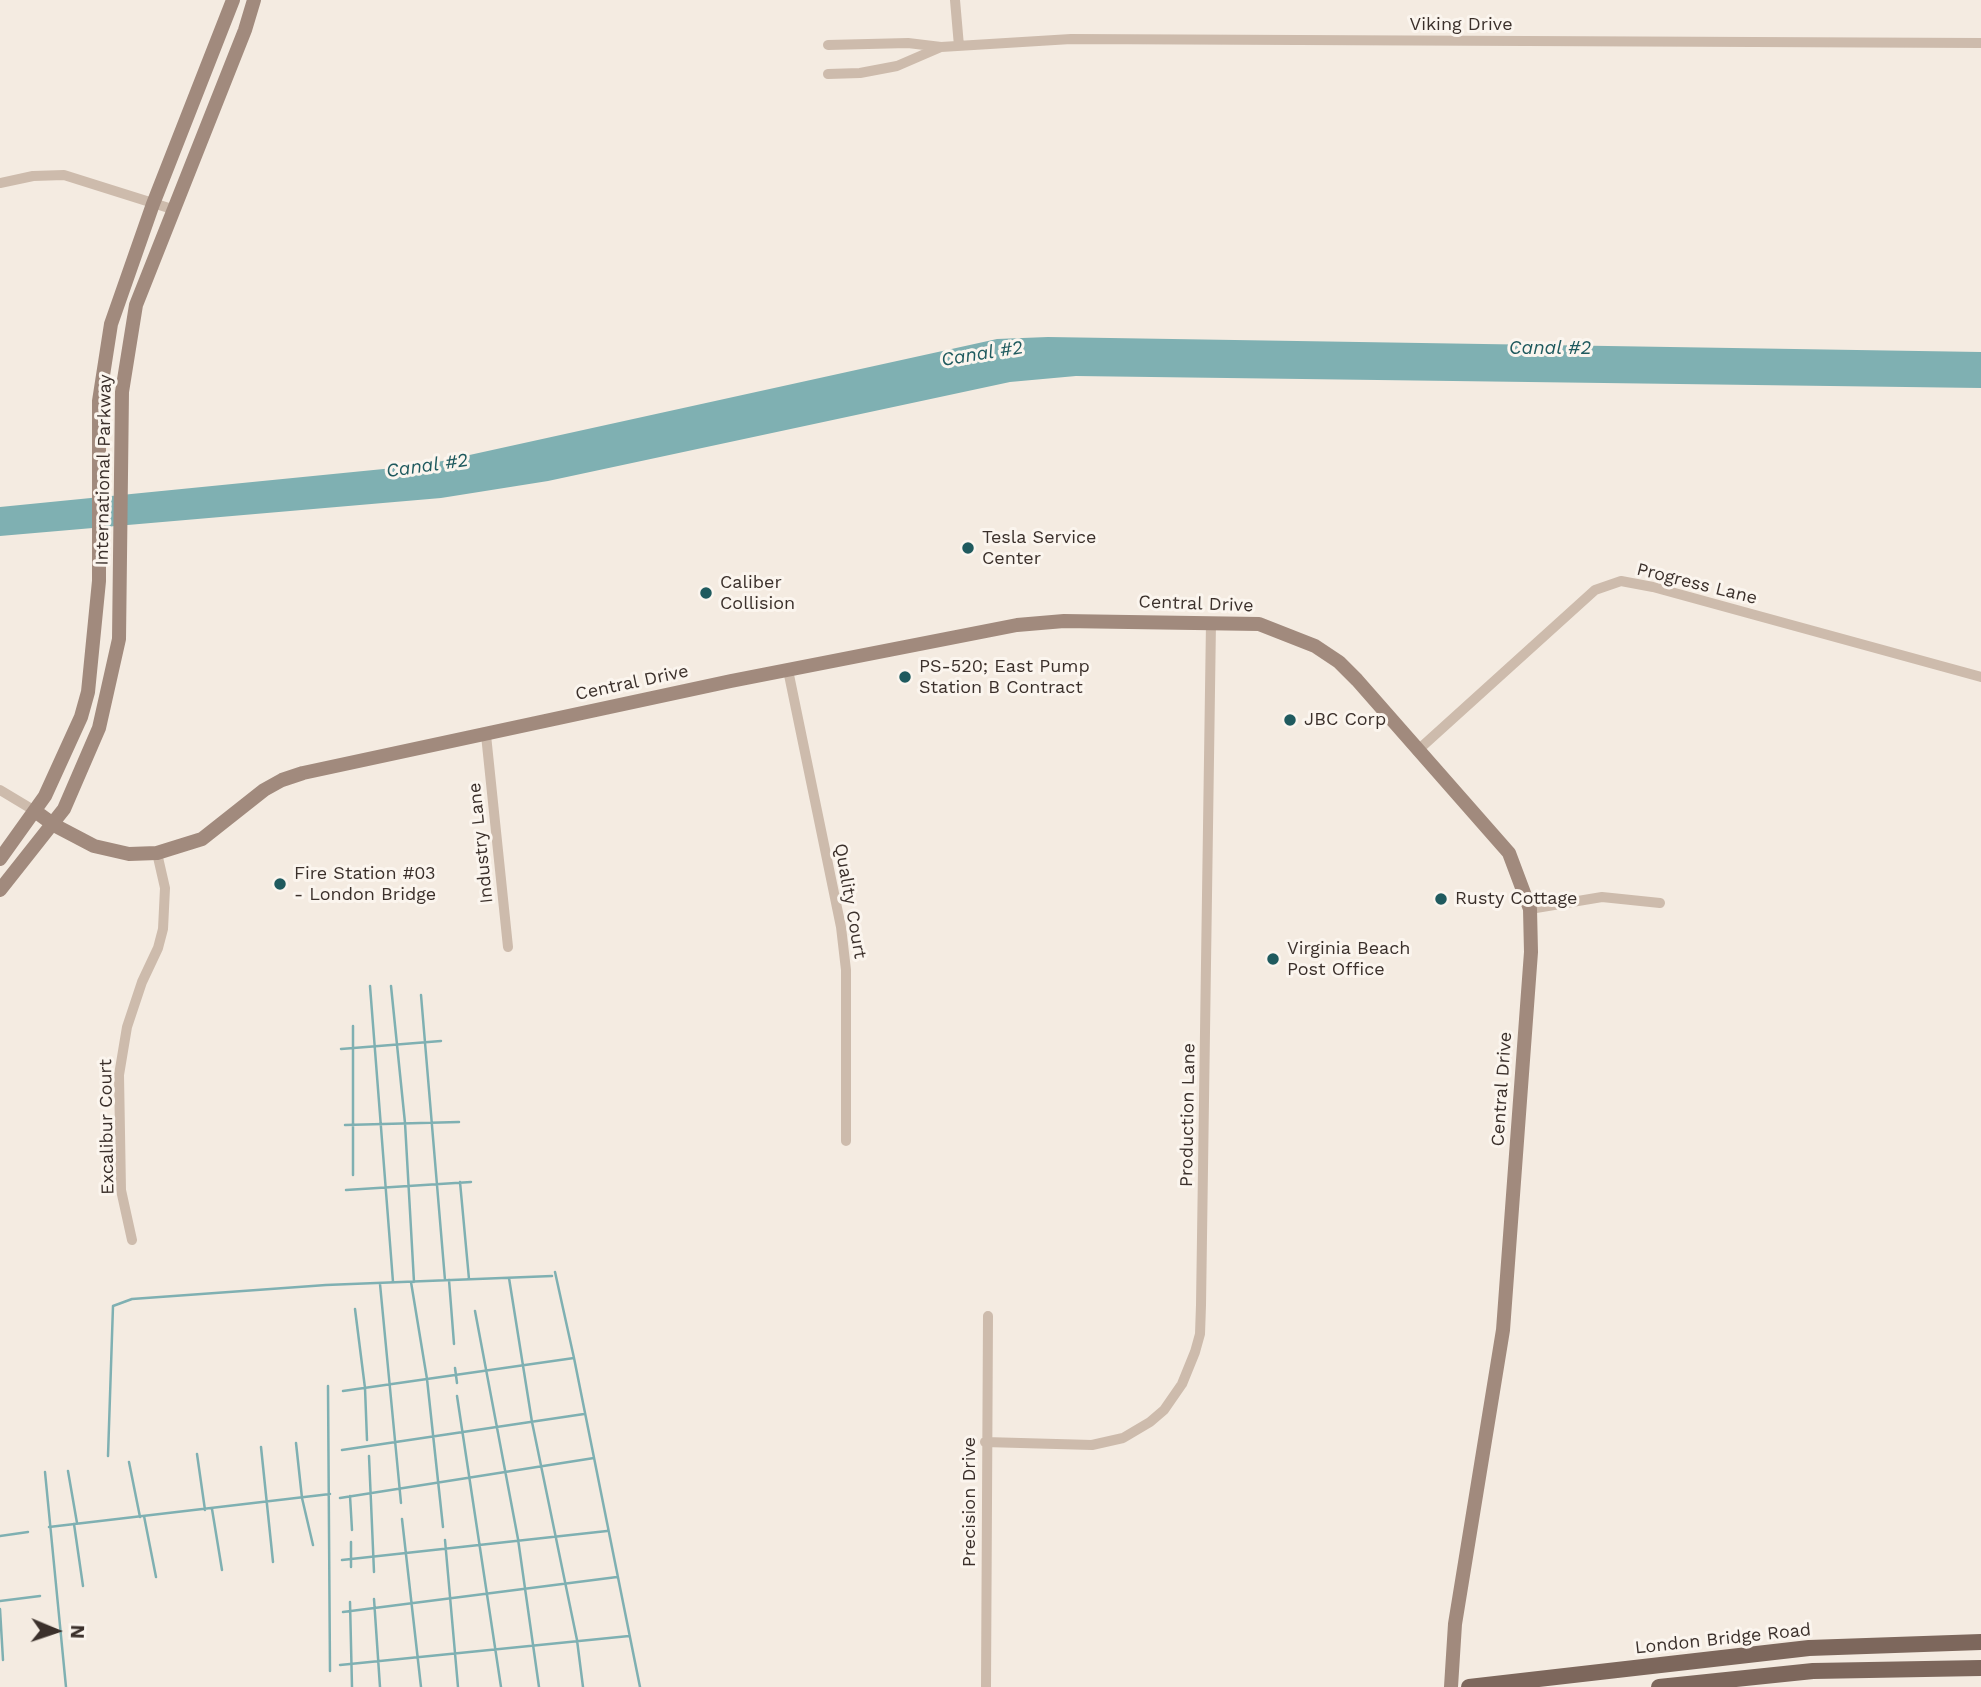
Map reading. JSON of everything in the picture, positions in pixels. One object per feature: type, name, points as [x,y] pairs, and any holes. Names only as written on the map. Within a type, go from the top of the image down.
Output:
[{"type":"main road","name":"London Bridge Road","points":[[1469,1687],[1809,1648],[1981,1642]]},
{"type":"main road","points":[[1659,1687],[1813,1671],[1981,1668]]},
{"type":"street","name":"International Parkway","points":[[0,859],[35,811],[69,745],[88,692],[97,621],[100,547],[99,401],[108,335],[116,304],[153,204],[233,0]]},
{"type":"street","name":"International Parkway","points":[[0,890],[54,825],[92,749],[110,685],[119,639],[122,392],[136,305],[245,30],[254,0]]},
{"type":"street","points":[[955,0],[959,46]]},
{"type":"street","name":"Viking Drive","points":[[828,45],[908,43],[941,47],[1071,39],[1981,43]]},
{"type":"street","name":"Viking Drive","points":[[828,74],[860,73],[897,66],[941,47]]},
{"type":"street","points":[[0,183],[33,176],[64,175],[172,209]]},
{"type":"street","name":"Progress Lane","points":[[1417,751],[1595,590],[1621,582],[1653,587],[1981,677]]},
{"type":"street","name":"Central Drive","points":[[35,811],[54,825],[94,846],[129,854],[157,853],[202,839],[282,780],[788,670],[1017,625],[1064,621],[1259,624],[1315,646],[1339,662],[1509,853],[1530,909],[1531,952],[1503,1330],[1455,1624],[1451,1687]]},
{"type":"street","name":"Production Lane","points":[[985,1441],[1092,1445],[1123,1438],[1164,1410],[1182,1384],[1200,1334],[1211,622]]},
{"type":"street","name":"Quality Court","points":[[788,670],[841,927],[846,970],[846,1141]]},
{"type":"street","name":"Industry Lane","points":[[486,735],[508,947]]},
{"type":"street","points":[[0,790],[35,811]]},
{"type":"street","name":"Excalibur Court","points":[[132,1240],[121,1190],[119,1076],[130,1017],[159,948],[163,929],[165,888],[157,853]]},
{"type":"street","points":[[1530,909],[1602,897],[1660,903]]},
{"type":"street","name":"Precision Drive","points":[[986,1687],[985,1441],[988,1316]]},
{"type":"water","name":"Canal #2","points":[[1048,337],[1981,352],[1981,388],[1076,376],[1010,382],[548,481],[441,498],[0,536],[0,507],[424,465],[997,339]]},
{"type":"waterway","points":[[370,986],[393,1282]]},
{"type":"waterway","points":[[391,986],[405,1123],[414,1282]]},
{"type":"waterway","points":[[421,995],[445,1280]]},
{"type":"waterway","points":[[353,1026],[353,1175]]},
{"type":"waterway","points":[[341,1049],[441,1041]]},
{"type":"waterway","points":[[345,1125],[459,1122]]},
{"type":"waterway","points":[[460,1182],[469,1279]]},
{"type":"waterway","points":[[346,1190],[471,1182]]},
{"type":"waterway","points":[[343,1391],[574,1358],[555,1272]]},
{"type":"waterway","points":[[108,1456],[113,1306],[132,1299],[326,1285],[552,1276]]},
{"type":"waterway","points":[[509,1278],[532,1422],[577,1640],[583,1687]]},
{"type":"waterway","points":[[449,1280],[454,1344]]},
{"type":"waterway","points":[[411,1282],[427,1379],[443,1527]]},
{"type":"waterway","points":[[380,1284],[401,1503]]},
{"type":"waterway","points":[[355,1309],[365,1388],[367,1440]]},
{"type":"waterway","points":[[475,1311],[518,1539],[539,1687]]},
{"type":"waterway","points":[[574,1358],[640,1687]]},
{"type":"waterway","points":[[455,1368],[457,1383]]},
{"type":"waterway","points":[[328,1386],[330,1671]]},
{"type":"waterway","points":[[457,1396],[501,1687]]},
{"type":"waterway","points":[[342,1450],[584,1414]]},
{"type":"waterway","points":[[296,1443],[302,1498],[313,1545]]},
{"type":"waterway","points":[[261,1447],[273,1562]]},
{"type":"waterway","points":[[197,1454],[205,1510]]},
{"type":"waterway","points":[[369,1456],[374,1572]]},
{"type":"waterway","points":[[340,1498],[594,1458]]},
{"type":"waterway","points":[[129,1462],[140,1517]]},
{"type":"waterway","points":[[68,1471],[77,1523]]},
{"type":"waterway","points":[[45,1472],[66,1687]]},
{"type":"waterway","points":[[49,1527],[330,1494]]},
{"type":"waterway","points":[[350,1496],[352,1530]]},
{"type":"waterway","points":[[212,1509],[222,1570]]},
{"type":"waterway","points":[[144,1516],[156,1577]]},
{"type":"waterway","points":[[402,1519],[421,1687]]},
{"type":"waterway","points":[[74,1524],[83,1586]]},
{"type":"waterway","points":[[342,1560],[607,1531]]},
{"type":"waterway","points":[[0,1536],[28,1532]]},
{"type":"waterway","points":[[445,1540],[458,1687]]},
{"type":"waterway","points":[[351,1542],[351,1567]]},
{"type":"waterway","points":[[343,1612],[617,1577]]},
{"type":"waterway","points":[[0,1601],[40,1596]]},
{"type":"waterway","points":[[374,1599],[380,1687]]},
{"type":"waterway","points":[[350,1602],[352,1687]]},
{"type":"waterway","points":[[0,1609],[3,1660]]},
{"type":"waterway","points":[[340,1665],[629,1636]]},
{"type":"place","name":"Tesla Service Center","points":[[968,548]]},
{"type":"place","name":"Caliber Collision","points":[[706,593]]},
{"type":"place","name":"PS-520; East Pump Station B Contract","points":[[905,677]]},
{"type":"place","name":"JBC Corp","points":[[1290,720]]},
{"type":"place","name":"Fire Station #03 - London Bridge","points":[[280,884]]},
{"type":"place","name":"Rusty Cottage","points":[[1441,899]]},
{"type":"place","name":"Virginia Beach Post Office","points":[[1273,959]]}]
